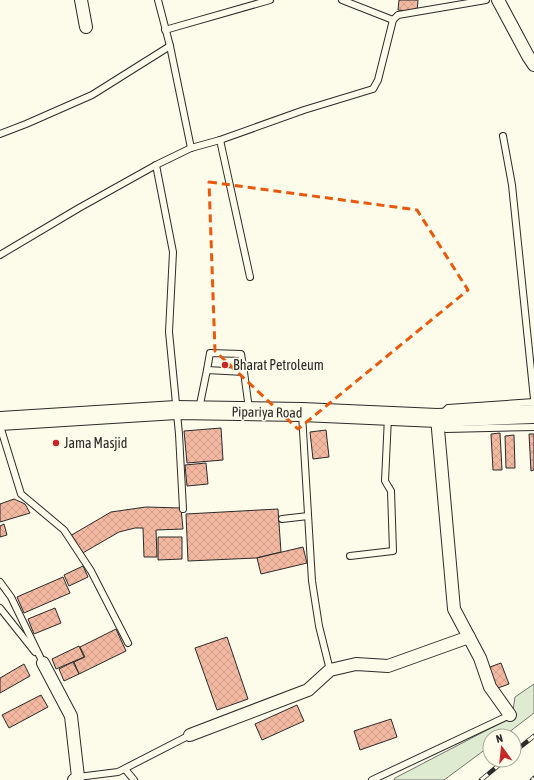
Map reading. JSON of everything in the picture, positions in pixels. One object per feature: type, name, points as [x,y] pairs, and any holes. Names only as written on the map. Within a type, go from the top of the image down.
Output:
[{"type":"main road","name":"Pipariya Road","points":[[0,421],[176,410],[302,412],[438,418],[534,414]]},
{"type":"street","points":[[81,0],[86,27]]},
{"type":"street","points":[[498,0],[534,65]]},
{"type":"street","points":[[438,418],[454,609],[480,658],[490,688],[510,715]]},
{"type":"street","points":[[190,735],[308,690],[330,670],[356,664],[388,666],[469,637]]},
{"type":"street","points":[[44,663],[71,716],[76,779]]},
{"type":"lane","points":[[158,0],[170,46],[191,148]]},
{"type":"lane","points":[[165,30],[270,0]]},
{"type":"lane","points":[[342,0],[393,20]]},
{"type":"lane","points":[[0,254],[156,165],[191,148],[220,140],[304,110],[373,89],[378,80],[393,20],[398,15],[486,0]]},
{"type":"lane","points":[[0,134],[92,95],[170,46]]},
{"type":"lane","points":[[503,136],[512,185],[534,400],[448,408],[438,418],[446,429],[534,427]]},
{"type":"lane","points":[[220,140],[250,276]]},
{"type":"lane","points":[[156,165],[173,252],[169,332],[179,434],[183,509]]},
{"type":"lane","points":[[199,411],[210,353],[240,354],[250,411]]},
{"type":"lane","points":[[206,370],[244,372]]},
{"type":"lane","points":[[302,412],[312,581],[319,626],[330,670]]},
{"type":"lane","points":[[350,556],[393,552],[391,491],[385,481],[388,416]]},
{"type":"lane","points":[[0,426],[21,494],[64,530],[91,572],[128,643]]},
{"type":"lane","points":[[282,519],[308,516]]},
{"type":"lane","points":[[0,582],[12,601],[44,663]]},
{"type":"lane","points":[[12,601],[0,609],[44,663]]},
{"type":"lane","points":[[372,780],[510,715]]},
{"type":"lane","points":[[76,779],[118,772],[190,735]]},
{"type":"lane","points":[[125,769],[134,780]]},
{"type":"lane","points":[[386,780],[387,772]]},
{"type":"highlighted area","points":[[209,182],[417,210],[468,290],[298,429],[215,351]]},
{"type":"green space","points":[[534,684],[534,713],[514,728],[491,728],[512,717],[515,697]]},
{"type":"green space","points":[[482,733],[482,752],[444,780],[394,780],[395,778]]},
{"type":"building","points":[[399,0],[418,0],[417,12],[398,10]]},
{"type":"building","points":[[221,428],[223,460],[187,463],[184,431]]},
{"type":"building","points":[[326,430],[329,457],[313,459],[310,432]]},
{"type":"building","points":[[500,433],[502,470],[493,470],[491,434]]},
{"type":"building","points":[[529,434],[534,434],[534,470],[531,471]]},
{"type":"building","points":[[514,435],[515,468],[506,468],[505,436]]},
{"type":"building","points":[[206,463],[208,484],[187,486],[185,465]]},
{"type":"building","points":[[14,499],[25,504],[30,513],[0,522],[0,504]]},
{"type":"building","points":[[146,507],[181,508],[183,529],[156,530],[157,557],[144,557],[143,528],[135,528],[119,532],[81,554],[70,536],[111,512]]},
{"type":"building","points":[[278,509],[281,552],[256,558],[188,561],[186,514]]},
{"type":"building","points":[[4,524],[7,535],[0,537],[0,526]]},
{"type":"building","points":[[158,537],[182,537],[182,559],[158,560]]},
{"type":"building","points":[[303,547],[307,563],[261,574],[257,558]]},
{"type":"building","points":[[83,566],[88,577],[69,586],[64,575]]},
{"type":"building","points":[[63,577],[70,593],[24,613],[17,597]]},
{"type":"building","points":[[55,608],[61,623],[34,634],[28,619]]},
{"type":"building","points":[[116,629],[126,651],[79,674],[74,662],[85,657],[80,647]]},
{"type":"building","points":[[227,637],[248,699],[217,710],[195,648]]},
{"type":"building","points":[[79,646],[84,657],[56,669],[52,659]]},
{"type":"building","points":[[73,662],[79,674],[64,681],[59,669]]},
{"type":"building","points":[[501,663],[509,684],[495,689],[487,668]]},
{"type":"building","points":[[24,664],[30,676],[0,693],[0,678]]},
{"type":"building","points":[[41,695],[48,707],[9,728],[2,715]]},
{"type":"building","points":[[297,705],[304,721],[262,740],[255,724]]},
{"type":"building","points":[[391,719],[397,737],[360,750],[354,731]]},
{"type":"railway","points":[[522,746],[534,736]]},
{"type":"railway","points":[[481,780],[495,768]]},
{"type":"place","name":"Bharat Petroleum","points":[[225,365]]},
{"type":"place","name":"Jama Masjid","points":[[56,443]]}]
